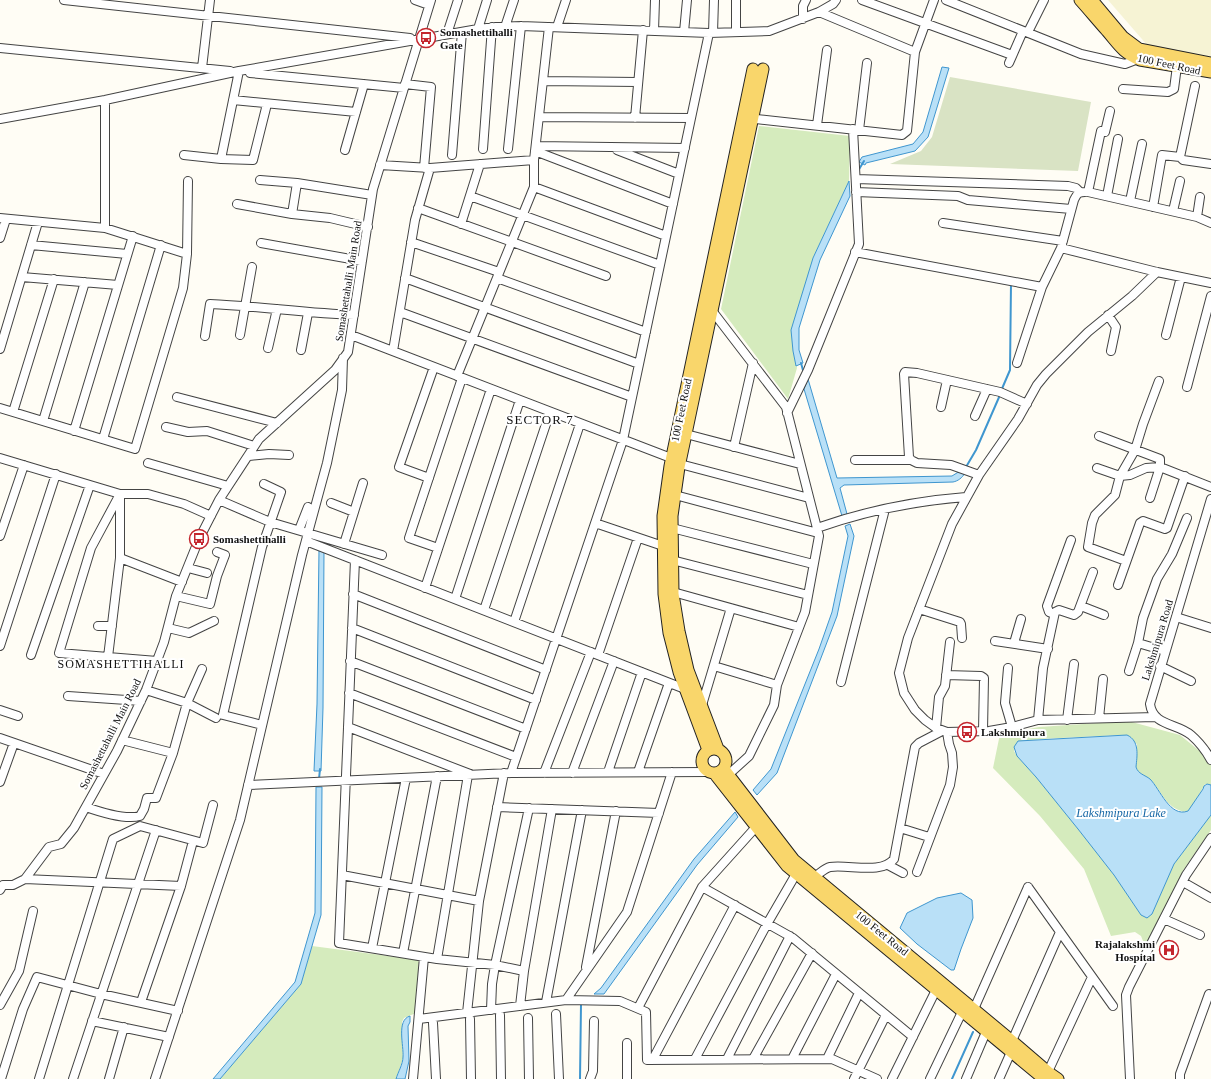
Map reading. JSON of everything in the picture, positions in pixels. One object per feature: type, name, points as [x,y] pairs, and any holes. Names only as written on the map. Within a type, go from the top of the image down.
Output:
[{"type":"main road","name":"100 Feet Road","points":[[1080,0],[1120,48],[1178,66],[1211,72]]},
{"type":"main road","name":"100 Feet Road","points":[[1092,0],[1140,55],[1211,63]]},
{"type":"main road","name":"100 Feet Road","points":[[713,750],[702,705],[688,670],[679,631],[673,592],[672,528],[676,461],[686,434],[712,311],[758,69]]},
{"type":"main road","name":"100 Feet Road","points":[[713,750],[685,689],[669,633],[664,594],[663,516],[676,461],[705,301],[748,118]]},
{"type":"main road","name":"100 Feet Road","points":[[718,772],[727,763],[724,753],[713,750],[704,753],[702,760],[703,766],[718,772],[760,824],[794,860],[974,1009],[1046,1076],[1058,1079]]},
{"type":"main road","name":"100 Feet Road","points":[[760,824],[788,866],[796,874],[986,1032],[1012,1046]]},
{"type":"street","points":[[64,0],[418,39]]},
{"type":"street","points":[[202,68],[210,0]]},
{"type":"street","points":[[415,0],[430,2]]},
{"type":"street","points":[[447,34],[458,0]]},
{"type":"street","points":[[478,29],[487,0]]},
{"type":"street","points":[[505,27],[514,0]]},
{"type":"street","points":[[557,27],[566,0]]},
{"type":"street","points":[[654,31],[655,0]]},
{"type":"street","points":[[684,32],[687,0]]},
{"type":"street","points":[[471,1079],[468,1016],[472,963],[479,901],[497,807],[507,773],[516,757],[536,700],[623,440],[691,118],[711,33],[714,0]]},
{"type":"street","points":[[736,0],[736,32]]},
{"type":"street","points":[[803,19],[803,6],[806,0]]},
{"type":"street","points":[[0,120],[239,72],[478,29],[521,26],[711,33],[769,31],[819,12],[833,4],[836,0]]},
{"type":"street","points":[[862,0],[1010,59],[1044,0]]},
{"type":"street","points":[[748,118],[902,135],[907,131],[915,52],[934,0]]},
{"type":"street","points":[[946,0],[1081,54],[1125,64],[1140,55]]},
{"type":"street","name":"Somashettahalli Main Road","points":[[25,879],[48,847],[61,844],[74,828],[122,740],[146,690],[157,661],[168,628],[176,596],[198,539],[219,500],[249,456],[258,439],[334,370],[348,352],[372,195],[430,2]]},
{"type":"street","points":[[819,12],[915,52]]},
{"type":"street","points":[[508,149],[521,26]]},
{"type":"street","points":[[483,149],[492,27]]},
{"type":"street","points":[[438,548],[409,538],[472,339],[534,187],[534,160],[549,27]]},
{"type":"street","points":[[635,118],[643,30]]},
{"type":"street","points":[[452,155],[462,32]]},
{"type":"street","points":[[0,48],[364,84],[431,87],[427,168],[411,242],[393,351]]},
{"type":"street","points":[[817,125],[826,50]]},
{"type":"street","points":[[787,413],[808,370],[859,244],[856,183],[856,129],[867,63]]},
{"type":"street","points":[[1123,89],[1171,91],[1174,89],[1178,66]]},
{"type":"street","points":[[221,159],[239,72]]},
{"type":"street","points":[[543,81],[638,82]]},
{"type":"street","points":[[345,150],[364,84]]},
{"type":"street","points":[[1180,157],[1194,86]]},
{"type":"street","points":[[105,100],[105,228]]},
{"type":"street","points":[[233,100],[356,112]]},
{"type":"street","points":[[184,155],[221,159],[253,160],[266,108]]},
{"type":"street","points":[[1084,192],[1101,131],[1105,132],[1110,111]]},
{"type":"street","points":[[539,117],[691,118]]},
{"type":"street","points":[[1107,196],[1118,139]]},
{"type":"street","points":[[1130,201],[1142,144]]},
{"type":"street","points":[[610,147],[679,174]]},
{"type":"street","points":[[536,148],[685,148]]},
{"type":"street","points":[[536,148],[673,204]]},
{"type":"street","points":[[1153,207],[1162,155],[1180,157],[1183,160],[1211,164]]},
{"type":"street","points":[[380,165],[427,168],[534,160]]},
{"type":"street","points":[[461,224],[480,164]]},
{"type":"street","points":[[260,180],[297,183],[372,195]]},
{"type":"street","points":[[0,408],[134,449],[182,288],[187,254],[188,181]]},
{"type":"street","points":[[1173,212],[1180,181]]},
{"type":"street","points":[[292,214],[297,183]]},
{"type":"street","points":[[856,183],[1068,186],[1084,192],[1197,217],[1211,224]]},
{"type":"street","points":[[856,183],[958,196],[968,200],[1071,209]]},
{"type":"street","points":[[534,187],[666,236]]},
{"type":"street","points":[[1017,363],[1042,287],[1062,245],[1074,200],[1077,194],[1084,192]]},
{"type":"street","points":[[470,196],[660,266]]},
{"type":"street","points":[[1197,217],[1200,197]]},
{"type":"street","points":[[237,204],[292,214],[330,218],[368,227]]},
{"type":"street","points":[[418,208],[606,276]]},
{"type":"street","points":[[0,238],[3,219],[105,228],[187,254]]},
{"type":"street","points":[[0,349],[38,222]]},
{"type":"street","points":[[943,223],[1062,245],[1157,272],[1211,283]]},
{"type":"street","points":[[74,430],[133,236]]},
{"type":"street","points":[[411,242],[646,332]]},
{"type":"street","points":[[261,243],[362,261]]},
{"type":"street","points":[[31,245],[127,254]]},
{"type":"street","points":[[103,439],[161,246]]},
{"type":"street","points":[[855,252],[1042,287]]},
{"type":"street","points":[[240,335],[252,267]]},
{"type":"street","points":[[1157,272],[1132,296],[1108,315],[1046,374],[1037,385],[1018,419],[966,497],[952,524],[908,638],[899,673],[904,693],[915,710],[924,720],[942,730],[983,731],[1012,727],[1038,720],[1155,717],[1190,734],[1211,760]]},
{"type":"street","points":[[22,277],[118,285]]},
{"type":"street","points":[[1166,335],[1181,277]]},
{"type":"street","points":[[405,278],[640,364]]},
{"type":"street","points":[[13,412],[54,279]]},
{"type":"street","points":[[43,421],[85,282]]},
{"type":"street","points":[[1187,387],[1211,296]]},
{"type":"street","points":[[248,785],[507,773],[718,772],[749,756],[774,705],[777,685],[805,612],[818,536],[786,407],[705,301]]},
{"type":"street","points":[[205,336],[210,304],[277,308],[308,313],[354,315]]},
{"type":"street","points":[[268,348],[277,308]]},
{"type":"street","points":[[400,312],[632,397]]},
{"type":"street","points":[[301,350],[308,313]]},
{"type":"street","points":[[1108,315],[1116,327],[1111,351]]},
{"type":"street","points":[[351,334],[676,461],[809,498]]},
{"type":"street","points":[[155,1079],[240,820],[326,463],[342,390],[343,358]]},
{"type":"street","points":[[734,447],[753,363]]},
{"type":"street","points":[[429,478],[399,467],[434,367]]},
{"type":"street","points":[[911,460],[909,457],[905,372],[917,373],[1000,392],[1026,404]]},
{"type":"street","points":[[941,407],[947,380]]},
{"type":"street","points":[[1126,561],[1088,546],[1092,523],[1095,515],[1115,495],[1120,476],[1135,450],[1142,424],[1159,381]]},
{"type":"street","points":[[425,588],[491,389]]},
{"type":"street","points":[[975,416],[987,389]]},
{"type":"street","points":[[177,397],[277,423]]},
{"type":"street","points":[[455,599],[520,400]]},
{"type":"street","points":[[484,610],[550,412]]},
{"type":"street","points":[[514,622],[580,424]]},
{"type":"street","points":[[166,427],[188,432],[207,431],[254,446]]},
{"type":"street","points":[[686,434],[800,464]]},
{"type":"street","points":[[1099,436],[1159,458],[1160,467],[1150,498]]},
{"type":"street","points":[[249,456],[269,454],[290,455]]},
{"type":"street","points":[[0,458],[120,494],[148,494],[184,504],[211,516]]},
{"type":"street","points":[[855,460],[911,460],[917,463],[951,465],[980,475]]},
{"type":"street","points":[[148,463],[228,486]]},
{"type":"street","points":[[0,536],[24,465]]},
{"type":"street","points":[[1097,468],[1120,476],[1130,475],[1146,468],[1160,467],[1211,487]]},
{"type":"street","points":[[0,646],[56,474]]},
{"type":"street","points":[[1118,585],[1140,522],[1142,521],[1165,529],[1167,528],[1185,476]]},
{"type":"street","points":[[344,544],[363,483]]},
{"type":"street","points":[[262,725],[224,715],[262,547],[281,492],[264,484]]},
{"type":"street","points":[[31,655],[90,485]]},
{"type":"street","points":[[108,657],[120,558],[120,494]]},
{"type":"street","points":[[120,494],[91,548],[59,653],[157,661]]},
{"type":"street","points":[[675,495],[817,531],[846,519],[885,508],[927,501],[966,497]]},
{"type":"street","name":"Lakshmipura Road","points":[[1155,717],[1150,711],[1150,704],[1160,666],[1207,524],[1211,499]]},
{"type":"street","points":[[219,500],[270,522],[299,530],[307,538],[355,560],[685,689]]},
{"type":"street","points":[[331,504],[354,512]]},
{"type":"street","points":[[299,530],[308,507]]},
{"type":"street","points":[[841,682],[885,508]]},
{"type":"street","points":[[1129,670],[1138,643],[1143,618],[1156,580],[1172,554],[1187,518]]},
{"type":"street","points":[[596,523],[663,546]]},
{"type":"street","points":[[672,528],[814,564]]},
{"type":"street","points":[[307,538],[344,544],[382,555]]},
{"type":"street","points":[[544,773],[594,654],[638,538]]},
{"type":"street","points":[[1054,614],[1048,610],[1047,606],[1071,540]]},
{"type":"street","points":[[176,596],[210,604],[217,576],[225,556],[216,552]]},
{"type":"street","points":[[120,558],[182,582]]},
{"type":"street","points":[[355,560],[339,943],[472,963],[495,965],[524,971]]},
{"type":"street","points":[[672,560],[808,595]]},
{"type":"street","points":[[188,568],[208,573]]},
{"type":"street","points":[[1038,720],[1043,668],[1054,614],[1056,610],[1076,614],[1078,612],[1093,572]]},
{"type":"street","points":[[673,592],[799,627]]},
{"type":"street","points":[[353,594],[546,670]]},
{"type":"street","points":[[1081,606],[1104,615]]},
{"type":"street","points":[[702,705],[731,608]]},
{"type":"street","points":[[919,609],[960,622],[962,638]]},
{"type":"street","points":[[1176,617],[1211,628]]},
{"type":"street","points":[[1014,643],[1021,619]]},
{"type":"street","points":[[168,628],[189,633],[214,622]]},
{"type":"street","points":[[98,626],[112,626]]},
{"type":"street","points":[[352,628],[536,700]]},
{"type":"street","points":[[995,641],[1048,649]]},
{"type":"street","points":[[917,872],[946,798],[950,786],[953,767],[952,753],[942,730],[939,698],[945,687],[950,642]]},
{"type":"street","points":[[1138,643],[1165,652]]},
{"type":"street","points":[[350,661],[526,729]]},
{"type":"street","points":[[572,773],[614,661]]},
{"type":"street","points":[[1067,720],[1074,664]]},
{"type":"street","points":[[714,666],[777,685]]},
{"type":"street","points":[[1160,666],[1191,681]]},
{"type":"street","points":[[1008,668],[1005,703],[1012,727]]},
{"type":"street","points":[[86,807],[100,812],[133,818],[140,816],[147,798],[156,798],[173,753],[187,703],[202,669]]},
{"type":"street","points":[[608,772],[642,672]]},
{"type":"street","points":[[946,674],[981,676],[984,678],[983,731]]},
{"type":"street","points":[[1099,718],[1103,679]]},
{"type":"street","points":[[638,772],[669,683]]},
{"type":"street","points":[[146,690],[187,703],[216,718]]},
{"type":"street","points":[[349,693],[516,757]]},
{"type":"street","points":[[68,696],[141,701]]},
{"type":"street","points":[[0,710],[18,716]]},
{"type":"street","points":[[348,727],[471,775]]},
{"type":"street","points":[[814,877],[829,867],[869,868],[888,865],[894,859],[915,747],[919,743],[942,730]]},
{"type":"street","points":[[0,738],[104,774]]},
{"type":"street","points":[[122,740],[173,753]]},
{"type":"street","points":[[0,782],[14,743]]},
{"type":"street","points":[[566,1000],[627,912],[672,772]]},
{"type":"street","points":[[437,958],[471,775]]},
{"type":"street","points":[[403,953],[437,776]]},
{"type":"street","points":[[372,948],[406,778]]},
{"type":"street","points":[[39,1079],[113,840],[140,826],[203,843],[213,805]]},
{"type":"street","points":[[497,807],[659,813]]},
{"type":"street","points":[[491,1010],[492,984],[495,965],[529,808]]},
{"type":"street","points":[[520,1006],[524,971],[552,809]]},
{"type":"street","points":[[546,1002],[582,810]]},
{"type":"street","points":[[585,971],[616,811]]},
{"type":"street","points":[[638,1008],[702,887],[760,824]]},
{"type":"street","points":[[900,828],[930,836]]},
{"type":"street","points":[[73,1079],[156,830]]},
{"type":"street","points":[[1130,1079],[1126,995],[1183,882],[1211,838]]},
{"type":"street","points":[[141,1002],[181,886],[193,840]]},
{"type":"street","points":[[888,865],[903,873]]},
{"type":"street","points":[[694,1059],[796,874]]},
{"type":"street","points":[[342,875],[479,901]]},
{"type":"street","points":[[0,890],[3,885],[13,886],[25,879],[181,886]]},
{"type":"street","points":[[1183,882],[1211,898]]},
{"type":"street","points":[[702,887],[790,936],[912,1037]]},
{"type":"street","points":[[974,1009],[1028,887],[1113,1006]]},
{"type":"street","points":[[653,1059],[735,905]]},
{"type":"street","points":[[0,1005],[19,971],[33,911]]},
{"type":"street","points":[[1164,919],[1200,935]]},
{"type":"street","points":[[999,1079],[1060,932]]},
{"type":"street","points":[[727,1059],[790,936]]},
{"type":"street","points":[[753,1059],[812,953]]},
{"type":"street","points":[[413,1079],[424,956]]},
{"type":"street","points":[[792,1059],[836,974]]},
{"type":"street","points":[[1,1079],[23,1009],[37,977],[101,994],[178,1011]]},
{"type":"street","points":[[1046,1076],[1092,977]]},
{"type":"street","points":[[892,1079],[936,990]]},
{"type":"street","points":[[827,1058],[859,993]]},
{"type":"street","points":[[1180,1079],[1180,1074],[1209,994]]},
{"type":"street","points":[[419,1019],[468,1016],[491,1010],[566,1000],[620,1002],[646,1012],[647,1060],[832,1058],[877,1079]]},
{"type":"street","points":[[930,1079],[962,1012]]},
{"type":"street","points":[[556,1014],[559,1079]]},
{"type":"street","points":[[500,1015],[501,1079]]},
{"type":"street","points":[[854,1079],[886,1015]]},
{"type":"street","points":[[528,1018],[529,1079]]},
{"type":"street","points":[[92,1021],[169,1037]]},
{"type":"street","points":[[590,1079],[593,1071],[594,1021]]},
{"type":"street","points":[[433,1023],[436,1079]]},
{"type":"street","points":[[109,1079],[124,1028]]},
{"type":"street","points":[[966,1079],[986,1032]]},
{"type":"street","points":[[627,1043],[627,1079]]},
{"type":"shaded area","points":[[1108,0],[1211,0],[1211,58],[1148,46]]},
{"type":"green space","points":[[950,77],[1091,102],[1078,171],[890,164],[921,151],[932,137]]},
{"type":"green space","points":[[759,126],[850,136],[849,181],[813,258],[793,351],[797,368],[788,399],[721,309]]},
{"type":"green space","points":[[1128,721],[1180,735],[1207,757],[1211,764],[1211,785],[1205,784],[1190,810],[1187,812],[1174,808],[1169,804],[1150,779],[1138,771],[1136,767],[1137,744],[1122,735],[1040,739],[1016,744],[1014,751],[1114,875],[1141,915],[1152,914],[1174,864],[1211,815],[1211,830],[1184,869],[1145,946],[1141,936],[1135,932],[1111,936],[1084,869],[1040,816],[993,768],[1000,734],[1039,727]]},
{"type":"green space","points":[[312,946],[419,960],[416,1013],[404,1018],[402,1022],[403,1059],[396,1079],[220,1079],[301,984]]},
{"type":"water","points":[[942,67],[949,68],[928,137],[915,151],[866,163],[865,165],[859,162],[862,157],[913,144],[923,132]]},
{"type":"water","points":[[849,181],[850,196],[820,260],[799,328],[799,350],[803,363],[796,366],[791,330],[813,258]]},
{"type":"water","points":[[808,379],[837,478],[952,476],[960,471],[965,473],[960,479],[953,482],[844,485],[840,488],[847,514],[842,516],[804,389]]},
{"type":"water","points":[[850,524],[854,536],[837,616],[777,773],[757,795],[753,790],[771,769],[819,649],[832,612],[848,536],[845,526]]},
{"type":"water","points":[[319,549],[324,551],[323,708],[321,771],[314,771],[317,704]]},
{"type":"water","name":"Lakshmipura Lake","points":[[1127,735],[1136,745],[1137,769],[1140,773],[1150,779],[1171,807],[1176,810],[1182,812],[1188,811],[1204,786],[1207,784],[1211,785],[1211,815],[1174,864],[1152,914],[1147,918],[1141,915],[1114,875],[1036,777],[1017,756],[1014,747],[1018,741]]},
{"type":"water","points":[[316,787],[322,787],[321,915],[301,984],[220,1079],[213,1079],[295,982],[315,913]]},
{"type":"water","points":[[735,812],[738,817],[697,865],[604,994],[594,994],[601,988],[694,859]]},
{"type":"water","points":[[961,893],[972,900],[973,918],[954,970],[951,970],[917,944],[900,928],[907,913],[937,898]]},
{"type":"water","points":[[410,1016],[408,1026],[409,1061],[405,1079],[396,1079],[403,1060],[403,1023],[406,1018]]},
{"type":"waterway","points":[[858,171],[864,161]]},
{"type":"waterway","points":[[1001,391],[1010,370],[1011,283]]},
{"type":"waterway","points":[[801,363],[804,374]]},
{"type":"waterway","points":[[966,467],[976,450],[1000,395]]},
{"type":"waterway","points":[[319,779],[320,769]]},
{"type":"waterway","points":[[580,1079],[582,1004]]},
{"type":"waterway","points":[[952,1079],[973,1032]]},
{"type":"place","name":"Somashettihalli Gate","points":[[426,38]]},
{"type":"place","name":"Somashettihalli","points":[[199,539]]},
{"type":"place","name":"Lakshmipura","points":[[967,732]]},
{"type":"place","name":"Rajalakshmi Hospital","points":[[1169,950]]},
{"type":"district","name":"SECTOR 7","points":[[540,419]]},
{"type":"district","name":"SOMASHETTIHALLI","points":[[121,664]]}]
